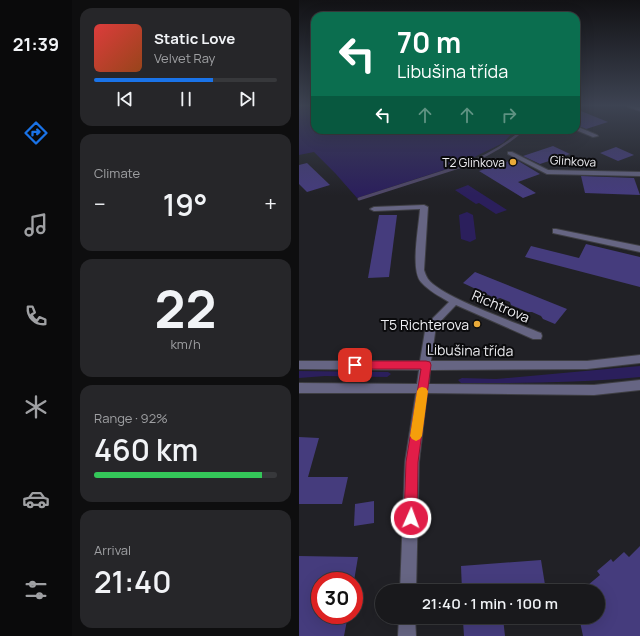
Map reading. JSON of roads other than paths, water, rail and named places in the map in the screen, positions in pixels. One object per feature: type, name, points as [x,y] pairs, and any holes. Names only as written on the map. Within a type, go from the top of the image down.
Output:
[{"type":"street","name":"Glinkova","points":[[510,153],[547,172],[640,174]]},
{"type":"street","name":"Richtrova","points":[[374,209],[424,207],[420,270],[424,280],[437,291],[455,301],[537,336]]},
{"type":"street","points":[[557,231],[616,246],[640,249]]},
{"type":"street","name":"Richtrova","points":[[408,584],[412,462],[431,325],[455,301]]},
{"type":"street","name":"Libušina třída","points":[[299,365],[587,365],[640,359]]},
{"type":"street","points":[[299,388],[594,390],[640,384]]},
{"type":"street","points":[[407,624],[407,636]]},
{"type":"waterway","points":[[459,167],[493,152],[516,136]]},
{"type":"waterway","points":[[359,199],[459,167]]},
{"type":"place","name":"T2 Glinkova","points":[[513,162]]},
{"type":"place","name":"T5 Richterova","points":[[477,324]]}]
